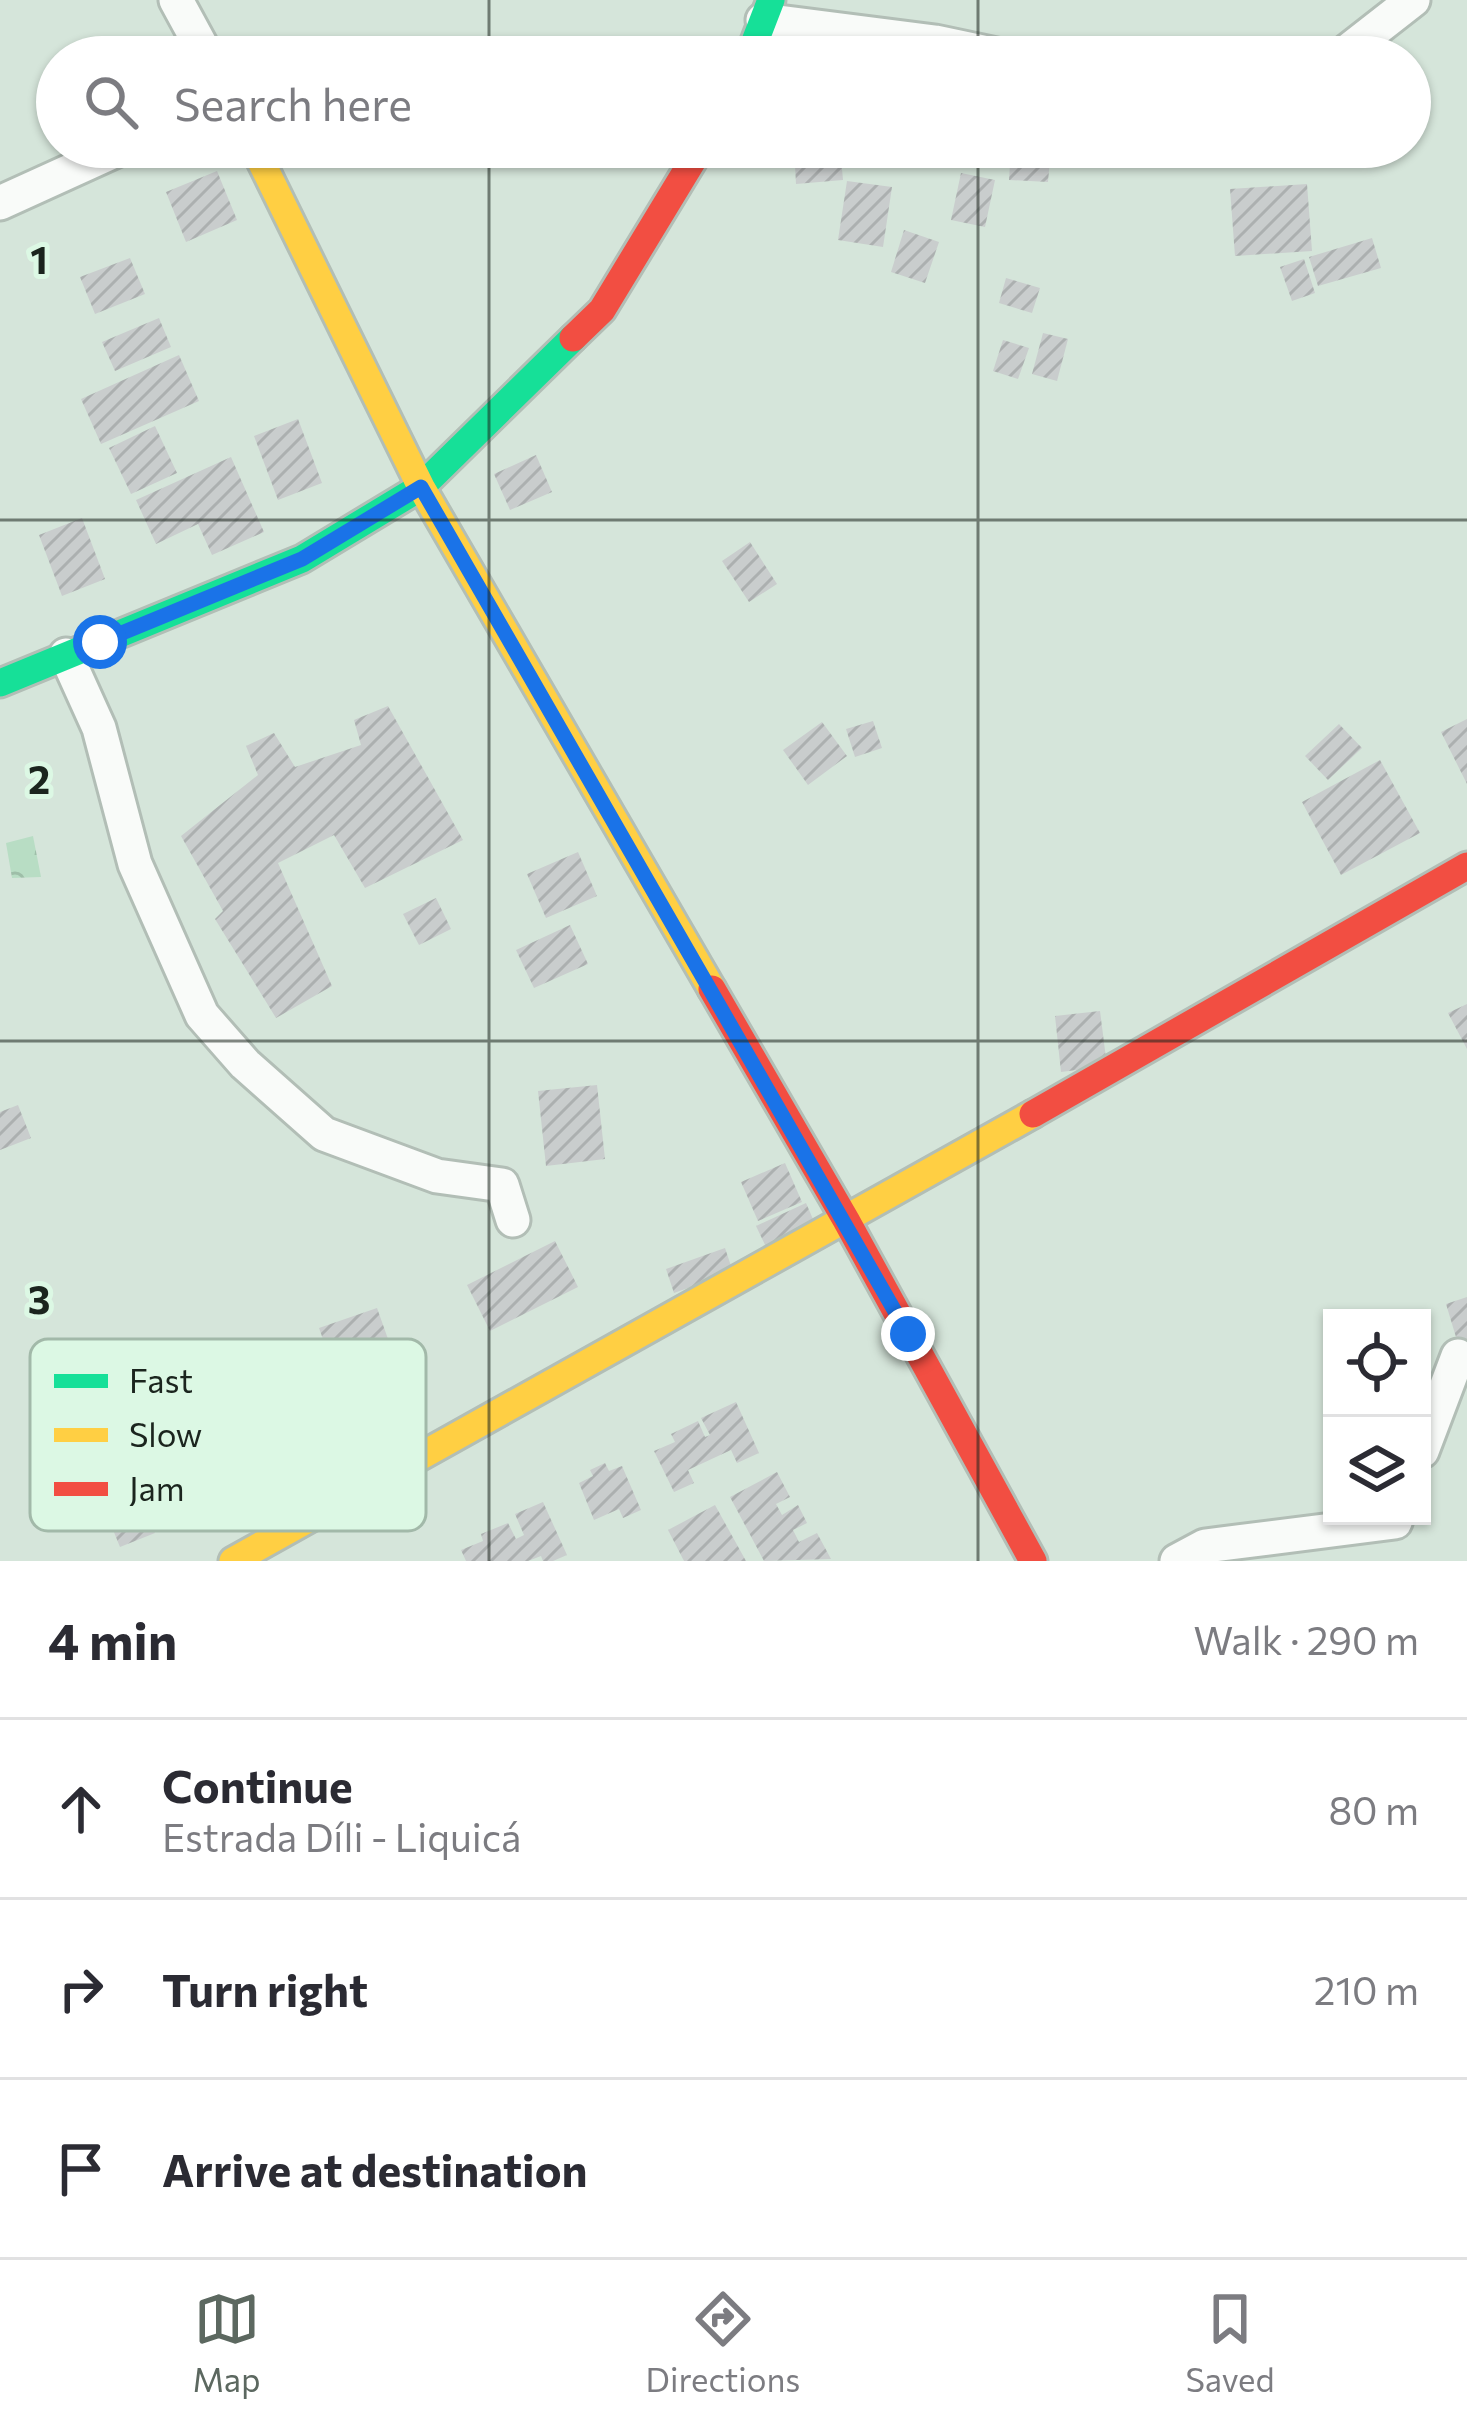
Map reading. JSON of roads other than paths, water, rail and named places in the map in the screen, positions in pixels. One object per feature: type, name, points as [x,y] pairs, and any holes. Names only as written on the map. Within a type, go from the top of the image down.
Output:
[{"type":"street","points":[[176,0],[196,36]]},
{"type":"street","points":[[1367,36],[1413,0]]},
{"type":"street","points":[[767,10],[904,36]]},
{"type":"street","points":[[0,203],[77,168]]},
{"type":"street","points":[[264,168],[421,487],[845,1220],[1033,1561]]},
{"type":"street","points":[[0,683],[302,559],[421,487],[602,310],[687,168]]},
{"type":"street","points":[[66,656],[99,728],[135,864],[202,1015],[245,1064],[324,1134],[437,1176],[502,1185],[513,1220]]},
{"type":"street","points":[[426,1453],[1467,866]]},
{"type":"street","points":[[1431,1427],[1458,1356]]},
{"type":"street","points":[[1177,1561],[1205,1546],[1371,1525]]},
{"type":"street","points":[[232,1561],[286,1531]]}]
